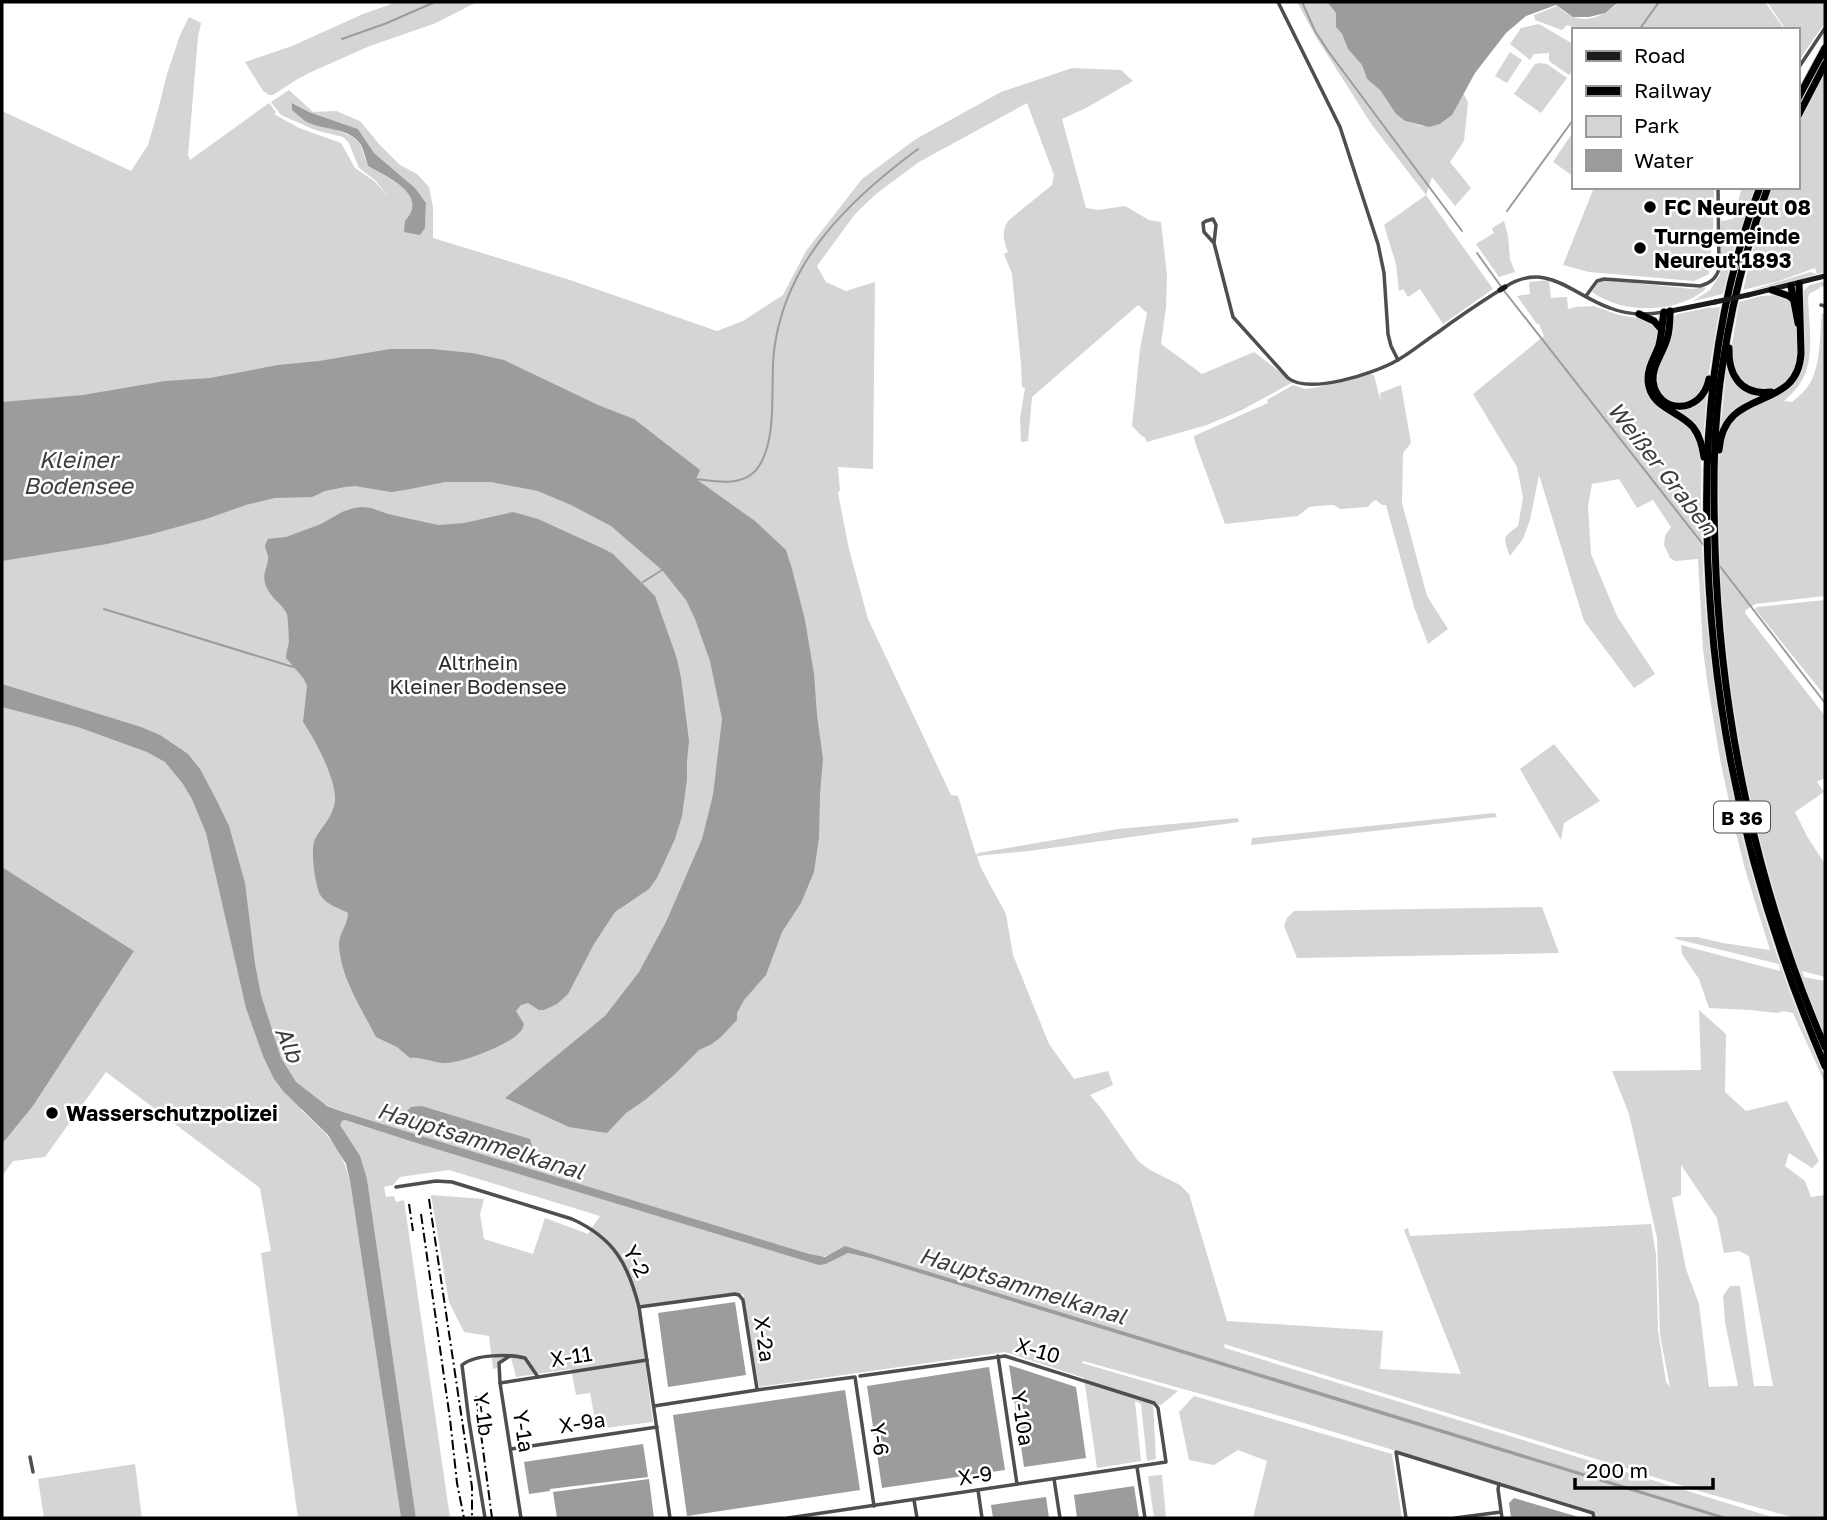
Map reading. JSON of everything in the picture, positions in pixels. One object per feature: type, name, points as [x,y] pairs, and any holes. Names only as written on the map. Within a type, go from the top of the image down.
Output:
[{"type":"highway","points":[[1799,96],[1825,48]]},
{"type":"highway","points":[[1799,114],[1825,64]]},
{"type":"highway","name":"B 36","points":[[1759,189],[1736,263],[1716,359],[1708,429],[1707,546],[1715,566],[1726,684],[1747,806],[1781,929],[1825,1047]]},
{"type":"highway","name":"B 36","points":[[1767,189],[1744,262],[1718,401],[1711,557],[1711,624],[1731,765],[1744,826],[1783,960],[1825,1066]]},
{"type":"highway","points":[[1714,478],[1718,468],[1721,437],[1729,420],[1747,405],[1783,390],[1799,371],[1801,353],[1795,285]]},
{"type":"highway","name":"B 36","points":[[1732,316],[1729,352],[1733,373],[1749,390],[1769,393],[1780,388],[1788,382],[1797,367],[1795,285]]},
{"type":"highway","points":[[1772,290],[1789,296],[1794,301]]},
{"type":"highway","points":[[1667,312],[1668,337],[1653,373],[1654,386],[1660,396],[1675,405],[1689,405],[1696,401],[1703,396],[1707,388],[1711,367],[1716,359]]},
{"type":"highway","name":"B 36","points":[[1667,312],[1649,370],[1649,388],[1660,404],[1686,420],[1696,432],[1707,468]]},
{"type":"highway","points":[[1639,314],[1654,321],[1661,331]]},
{"type":"main road","points":[[1667,312],[1795,285],[1825,276]]},
{"type":"street","points":[[1278,2],[1340,127],[1382,263],[1388,334],[1398,360]]},
{"type":"street","points":[[1799,67],[1825,28]]},
{"type":"street","points":[[1586,296],[1597,281],[1604,279],[1700,286],[1711,282],[1719,269],[1718,189]]},
{"type":"street","points":[[1214,243],[1202,225],[1211,219],[1216,225],[1214,243],[1234,320],[1293,382],[1308,385],[1366,373],[1398,360],[1521,279],[1544,277],[1563,283],[1610,308],[1639,314],[1667,312]]},
{"type":"street","name":"Y-2","points":[[396,1187],[436,1181],[452,1182],[572,1219],[607,1240],[620,1257],[632,1281],[639,1307],[670,1518]]},
{"type":"street","name":"X-2a","points":[[639,1307],[739,1295],[743,1300],[757,1390]]},
{"type":"street","points":[[511,1354],[525,1358],[538,1377]]},
{"type":"street","name":"Y-1a","points":[[511,1354],[499,1363],[500,1383],[521,1518]]},
{"type":"street","name":"Y-1b","points":[[485,1518],[461,1369],[468,1360],[511,1354]]},
{"type":"street","name":"Y-10a","points":[[998,1356],[1017,1484]]},
{"type":"street","name":"X-10","points":[[654,1406],[1005,1356],[1154,1403],[1158,1408],[1166,1462]]},
{"type":"street","name":"X-11","points":[[500,1383],[647,1360]]},
{"type":"street","name":"Y-6","points":[[858,1376],[874,1506]]},
{"type":"street","name":"X-9a","points":[[511,1449],[657,1427]]},
{"type":"street","points":[[1406,1518],[1396,1452],[1593,1516]]},
{"type":"street","points":[[30,1457],[33,1472]]},
{"type":"street","name":"X-9","points":[[789,1518],[1166,1462]]},
{"type":"street","points":[[1137,1466],[1145,1518]]},
{"type":"street","points":[[1054,1479],[1060,1518]]},
{"type":"street","points":[[1499,1486],[1502,1518]]},
{"type":"street","points":[[978,1490],[982,1518]]},
{"type":"street","points":[[914,1500],[917,1518]]},
{"type":"street","points":[[1455,1518],[1501,1512]]},
{"type":"green space","points":[[397,2],[477,2],[436,23],[370,46],[311,72],[273,95],[263,91],[245,62],[292,46]]},
{"type":"green space","points":[[1297,2],[1327,2],[1336,13],[1336,27],[1348,49],[1362,65],[1367,79],[1380,90],[1396,114],[1405,121],[1422,126],[1440,124],[1449,117],[1463,93],[1468,102],[1464,141],[1450,162],[1471,188],[1455,206],[1432,177],[1426,195],[1372,125]]},
{"type":"green space","points":[[1620,2],[1765,2],[1784,28],[1573,28],[1567,25],[1562,30],[1535,20],[1534,15],[1557,6],[1565,13],[1581,19],[1604,13]]},
{"type":"green space","points":[[1767,2],[1825,2],[1825,23],[1799,62],[1799,28],[1785,28]]},
{"type":"green space","name":"Altrhein Kleiner Bodensee","points":[[189,17],[201,23],[188,155],[190,160],[269,103],[276,112],[274,114],[299,128],[341,143],[355,168],[374,181],[389,197],[375,180],[359,168],[349,143],[343,137],[315,130],[281,115],[271,102],[289,90],[313,112],[336,111],[360,121],[400,165],[417,174],[429,187],[433,207],[433,238],[570,280],[717,331],[743,321],[783,295],[806,251],[862,179],[916,139],[1001,92],[1072,68],[1121,70],[1133,81],[1062,119],[1086,208],[1098,210],[1125,206],[1149,220],[1161,222],[1167,276],[1161,344],[1202,374],[1254,352],[1293,382],[1242,410],[1207,425],[1147,442],[1132,426],[1140,349],[1147,313],[1138,305],[1032,397],[1028,441],[1021,442],[1020,418],[1025,388],[1022,387],[1012,274],[1004,254],[1008,252],[1004,231],[1009,220],[1052,185],[1054,175],[1027,103],[919,162],[876,194],[855,214],[817,266],[826,282],[846,291],[875,282],[873,469],[838,467],[838,493],[849,549],[868,619],[951,795],[958,796],[976,855],[1118,829],[1238,818],[1239,822],[977,856],[1006,914],[1013,955],[1049,1044],[1074,1079],[1108,1071],[1113,1085],[1090,1095],[1138,1161],[1180,1185],[1189,1194],[1227,1321],[1383,1331],[1380,1369],[1461,1374],[1404,1230],[1408,1228],[1410,1236],[1651,1224],[1656,1255],[1658,1330],[1666,1382],[1670,1387],[1660,1335],[1657,1238],[1629,1114],[1612,1071],[1701,1070],[1699,1010],[1726,1034],[1725,1092],[1746,1111],[1787,1101],[1819,1161],[1812,1168],[1789,1153],[1785,1166],[1805,1181],[1811,1197],[1825,1195],[1825,1518],[1795,1518],[1706,1493],[1224,1344],[1225,1348],[1775,1518],[1730,1518],[845,1248],[817,1258],[324,1104],[301,1110],[332,1141],[350,1181],[401,1518],[298,1518],[261,1253],[271,1251],[260,1188],[106,1072],[45,1157],[13,1161],[2,1176],[2,1144],[33,1106],[134,951],[2,867],[2,111],[131,171],[148,145],[180,35]],"holes":[[[293,103],[309,112],[358,129],[374,153],[415,188],[426,203],[425,228],[411,214],[413,204],[408,193],[368,166],[360,144],[353,137],[322,127]],[[1681,1165],[1717,1218],[1724,1253],[1739,1251],[1749,1256],[1773,1386],[1754,1386],[1740,1286],[1730,1286],[1723,1296],[1725,1322],[1738,1386],[1709,1387],[1699,1304],[1686,1269],[1672,1198],[1681,1195]]]},
{"type":"green space","points":[[1539,24],[1572,43],[1572,71],[1569,75],[1549,61],[1549,53],[1534,54],[1530,60],[1510,44],[1521,28]]},
{"type":"green space","points":[[1510,52],[1522,60],[1507,83],[1495,76]]},
{"type":"green space","points":[[1535,64],[1547,64],[1567,78],[1541,113],[1514,94]]},
{"type":"green space","points":[[1825,73],[1825,272],[1799,280],[1749,291],[1810,272],[1817,274],[1815,268],[1743,290],[1771,189],[1799,189],[1799,124]]},
{"type":"green space","points":[[1572,134],[1572,175],[1553,162]]},
{"type":"green space","name":"Turngemeinde Neureut 1893","points":[[1714,189],[1709,274],[1694,281],[1589,272],[1563,265],[1593,190]]},
{"type":"green space","points":[[1741,189],[1754,189],[1735,245],[1723,294],[1693,301],[1710,290],[1720,275],[1721,221],[1733,219]]},
{"type":"green space","points":[[1426,195],[1493,289],[1443,324],[1420,289],[1408,297],[1403,289],[1399,291],[1396,264],[1384,225]]},
{"type":"green space","points":[[1504,221],[1510,259],[1515,272],[1499,277],[1476,244],[1494,233],[1492,228]]},
{"type":"green space","points":[[1549,280],[1551,298],[1567,297],[1568,309],[1594,306],[1619,315],[1649,320],[1659,331],[1646,382],[1690,427],[1698,442],[1706,609],[1725,754],[1749,864],[1765,918],[1825,1083],[1793,1013],[1709,1008],[1699,979],[1682,954],[1681,945],[1780,971],[1779,964],[1675,937],[1697,937],[1770,950],[1745,869],[1720,759],[1703,649],[1698,559],[1675,561],[1670,558],[1664,545],[1665,536],[1671,527],[1653,500],[1637,508],[1619,479],[1592,484],[1588,506],[1591,554],[1617,616],[1655,674],[1634,688],[1584,621],[1539,475],[1530,520],[1523,539],[1510,556],[1505,538],[1518,526],[1523,498],[1517,467],[1473,394],[1544,336],[1539,324],[1517,296],[1530,294],[1529,282]]},
{"type":"green space","points":[[1603,280],[1693,289],[1705,287],[1705,290],[1674,305],[1637,308],[1613,303],[1592,292]]},
{"type":"green space","points":[[1825,281],[1825,287],[1820,285],[1808,298],[1808,366],[1797,387],[1784,401],[1792,402],[1804,392],[1810,382],[1817,364],[1822,313],[1825,314],[1825,596],[1755,604],[1745,613],[1825,716],[1825,778],[1817,782],[1824,792],[1795,812],[1825,864],[1825,977],[1802,971],[1804,977],[1825,981],[1825,1037],[1780,912],[1748,786],[1727,658],[1718,478],[1722,441],[1731,422],[1746,410],[1781,394],[1793,384],[1801,370],[1804,290],[1810,285]]},
{"type":"green space","points":[[1779,295],[1790,299],[1795,321],[1798,345],[1794,368],[1789,378],[1775,389],[1749,388],[1734,373],[1731,350],[1739,302],[1761,296]]},
{"type":"green space","points":[[1720,307],[1707,383],[1693,401],[1673,404],[1661,395],[1655,378],[1672,318],[1678,314]]},
{"type":"green space","points":[[1666,318],[1666,337],[1651,374],[1652,384],[1656,395],[1664,403],[1677,408],[1691,407],[1707,395],[1703,440],[1690,420],[1659,400],[1651,388],[1650,380],[1651,370],[1661,345]]},
{"type":"green space","points":[[1727,364],[1733,378],[1764,395],[1752,401],[1720,432]]},
{"type":"green space","points":[[1374,375],[1381,403],[1380,393],[1401,385],[1411,443],[1403,453],[1402,503],[1427,596],[1448,629],[1428,644],[1414,607],[1386,505],[1376,500],[1368,507],[1340,509],[1332,505],[1317,506],[1309,507],[1298,516],[1225,524],[1195,442],[1194,436],[1268,403],[1267,400],[1293,385],[1305,389],[1319,387]]},
{"type":"green space","points":[[1825,600],[1825,696],[1755,609]]},
{"type":"green space","points":[[1554,744],[1600,801],[1564,823],[1561,840],[1520,769]]},
{"type":"green space","points":[[1495,813],[1497,817],[1251,845],[1252,838]]},
{"type":"green space","points":[[1542,907],[1559,953],[1297,958],[1284,926],[1294,911]]},
{"type":"green space","points":[[345,1120],[819,1264],[826,1264],[848,1253],[870,1258],[1719,1518],[1596,1518],[1594,1511],[1294,1420],[1083,1361],[1082,1363],[1178,1391],[1161,1405],[1153,1404],[1156,1459],[1147,1461],[1141,1404],[1135,1401],[1141,1461],[1097,1468],[1084,1378],[1005,1352],[759,1387],[743,1294],[638,1307],[653,1422],[597,1429],[590,1393],[576,1395],[571,1369],[516,1377],[511,1358],[499,1361],[497,1368],[493,1369],[489,1336],[464,1332],[449,1302],[431,1195],[484,1199],[480,1214],[484,1239],[533,1254],[545,1218],[588,1234],[600,1216],[449,1170],[400,1177],[393,1185],[384,1187],[386,1197],[394,1196],[396,1202],[404,1200],[450,1518],[416,1518],[367,1179],[340,1125],[340,1122]]},
{"type":"green space","points":[[1194,1396],[1392,1454],[1402,1518],[1253,1518],[1267,1461],[1238,1450],[1214,1465],[1189,1460],[1179,1412]]},
{"type":"green space","points":[[135,1464],[142,1518],[44,1518],[38,1479]]},
{"type":"green space","points":[[1162,1475],[1166,1518],[1154,1518],[1148,1476]]},
{"type":"water","points":[[1327,2],[1619,2],[1605,13],[1589,17],[1573,17],[1556,5],[1526,16],[1506,33],[1475,73],[1452,115],[1440,124],[1429,127],[1405,121],[1396,114],[1380,90],[1367,79],[1362,65],[1348,49],[1336,27],[1336,13]]},
{"type":"water","points":[[292,103],[309,112],[358,129],[374,153],[415,188],[426,203],[425,228],[420,235],[404,232],[405,221],[411,212],[409,195],[395,181],[368,166],[362,147],[356,139],[305,121],[292,110]]},
{"type":"water","name":"Kleiner Bodensee","points":[[390,349],[432,349],[504,360],[598,405],[634,419],[700,470],[696,479],[755,521],[786,550],[792,569],[805,620],[814,674],[823,759],[819,838],[814,872],[801,903],[782,932],[766,975],[744,1000],[737,1013],[737,1020],[721,1037],[699,1050],[674,1075],[626,1113],[607,1133],[569,1127],[505,1098],[605,1016],[639,972],[666,922],[702,839],[713,795],[722,719],[710,661],[695,619],[686,600],[662,570],[611,526],[571,505],[538,491],[491,482],[445,482],[391,492],[355,486],[325,491],[312,497],[275,498],[152,534],[2,561],[2,402],[83,395],[165,381],[210,378]]},
{"type":"water","points":[[362,507],[438,525],[464,523],[513,512],[538,519],[604,549],[613,554],[655,596],[681,678],[689,741],[687,779],[682,816],[675,839],[657,878],[649,889],[615,912],[594,944],[568,994],[557,1004],[544,1010],[528,1003],[521,1005],[516,1011],[524,1024],[513,1038],[483,1053],[450,1063],[410,1058],[397,1047],[376,1037],[347,981],[339,944],[348,913],[321,896],[313,859],[315,839],[332,812],[335,801],[333,783],[303,722],[307,686],[286,658],[289,642],[287,614],[270,593],[264,579],[268,559],[265,545],[268,539],[286,537],[321,524],[342,512]]},
{"type":"water","points":[[2,684],[160,735],[188,754],[200,769],[229,826],[245,883],[261,995],[281,1058],[296,1082],[327,1106],[809,1254],[825,1257],[845,1246],[1730,1518],[1719,1518],[870,1258],[848,1253],[819,1265],[345,1120],[340,1125],[360,1156],[367,1179],[416,1518],[401,1518],[346,1164],[328,1135],[274,1079],[263,1056],[246,1008],[206,833],[192,799],[165,762],[147,752],[78,727],[2,707]]},
{"type":"water","points":[[2,867],[134,951],[33,1106],[2,1144]]},
{"type":"water","points":[[422,1106],[530,1139],[533,1149],[519,1151],[402,1116],[411,1107]]},
{"type":"water","points":[[735,1302],[746,1375],[668,1387],[658,1313]]},
{"type":"water","points":[[1009,1365],[1076,1387],[1086,1458],[1024,1467]]},
{"type":"water","points":[[989,1367],[1005,1470],[882,1488],[867,1386]]},
{"type":"water","points":[[845,1390],[860,1490],[687,1516],[673,1415]]},
{"type":"water","points":[[643,1444],[648,1477],[529,1494],[524,1462]]},
{"type":"water","points":[[649,1479],[654,1518],[557,1518],[553,1492]]},
{"type":"water","points":[[1134,1486],[1139,1518],[1077,1518],[1074,1495]]},
{"type":"water","points":[[1046,1497],[1049,1518],[993,1518],[991,1505]]},
{"type":"water","points":[[1514,1498],[1582,1518],[1511,1518],[1509,1503]]},
{"type":"waterway","points":[[342,39],[435,2]]},
{"type":"waterway","name":"Weißer Graben","points":[[1302,2],[1315,31],[1328,51],[1462,231]]},
{"type":"waterway","points":[[1640,28],[1659,2]]},
{"type":"waterway","points":[[1507,211],[1572,121]]},
{"type":"waterway","points":[[696,479],[730,482],[747,477],[759,466],[769,441],[771,426],[774,351],[791,289],[824,235],[868,189],[918,149]]},
{"type":"waterway","name":"Weißer Graben","points":[[1477,253],[1705,547]]},
{"type":"waterway","name":"Weißer Graben","points":[[1719,565],[1825,703]]},
{"type":"waterway","points":[[643,582],[662,570]]},
{"type":"waterway","points":[[104,609],[293,667]]},
{"type":"railway","points":[[429,1199],[472,1487],[472,1518]]},
{"type":"railway","points":[[409,1204],[413,1231]]},
{"type":"railway","points":[[421,1214],[464,1518]]},
{"type":"railway","points":[[476,1396],[492,1518]]},
{"type":"place","name":"FC Neureut 08","points":[[1650,207]]},
{"type":"place","name":"Turngemeinde Neureut 1893","points":[[1640,248]]},
{"type":"place","name":"Wasserschutzpolizei","points":[[52,1113]]},
{"type":"water label","name":"Alb","points":[[290,1044]]},
{"type":"water label","name":"Hauptsammelkanal","points":[[481,1140]]},
{"type":"water label","name":"Hauptsammelkanal","points":[[1023,1285]]}]
